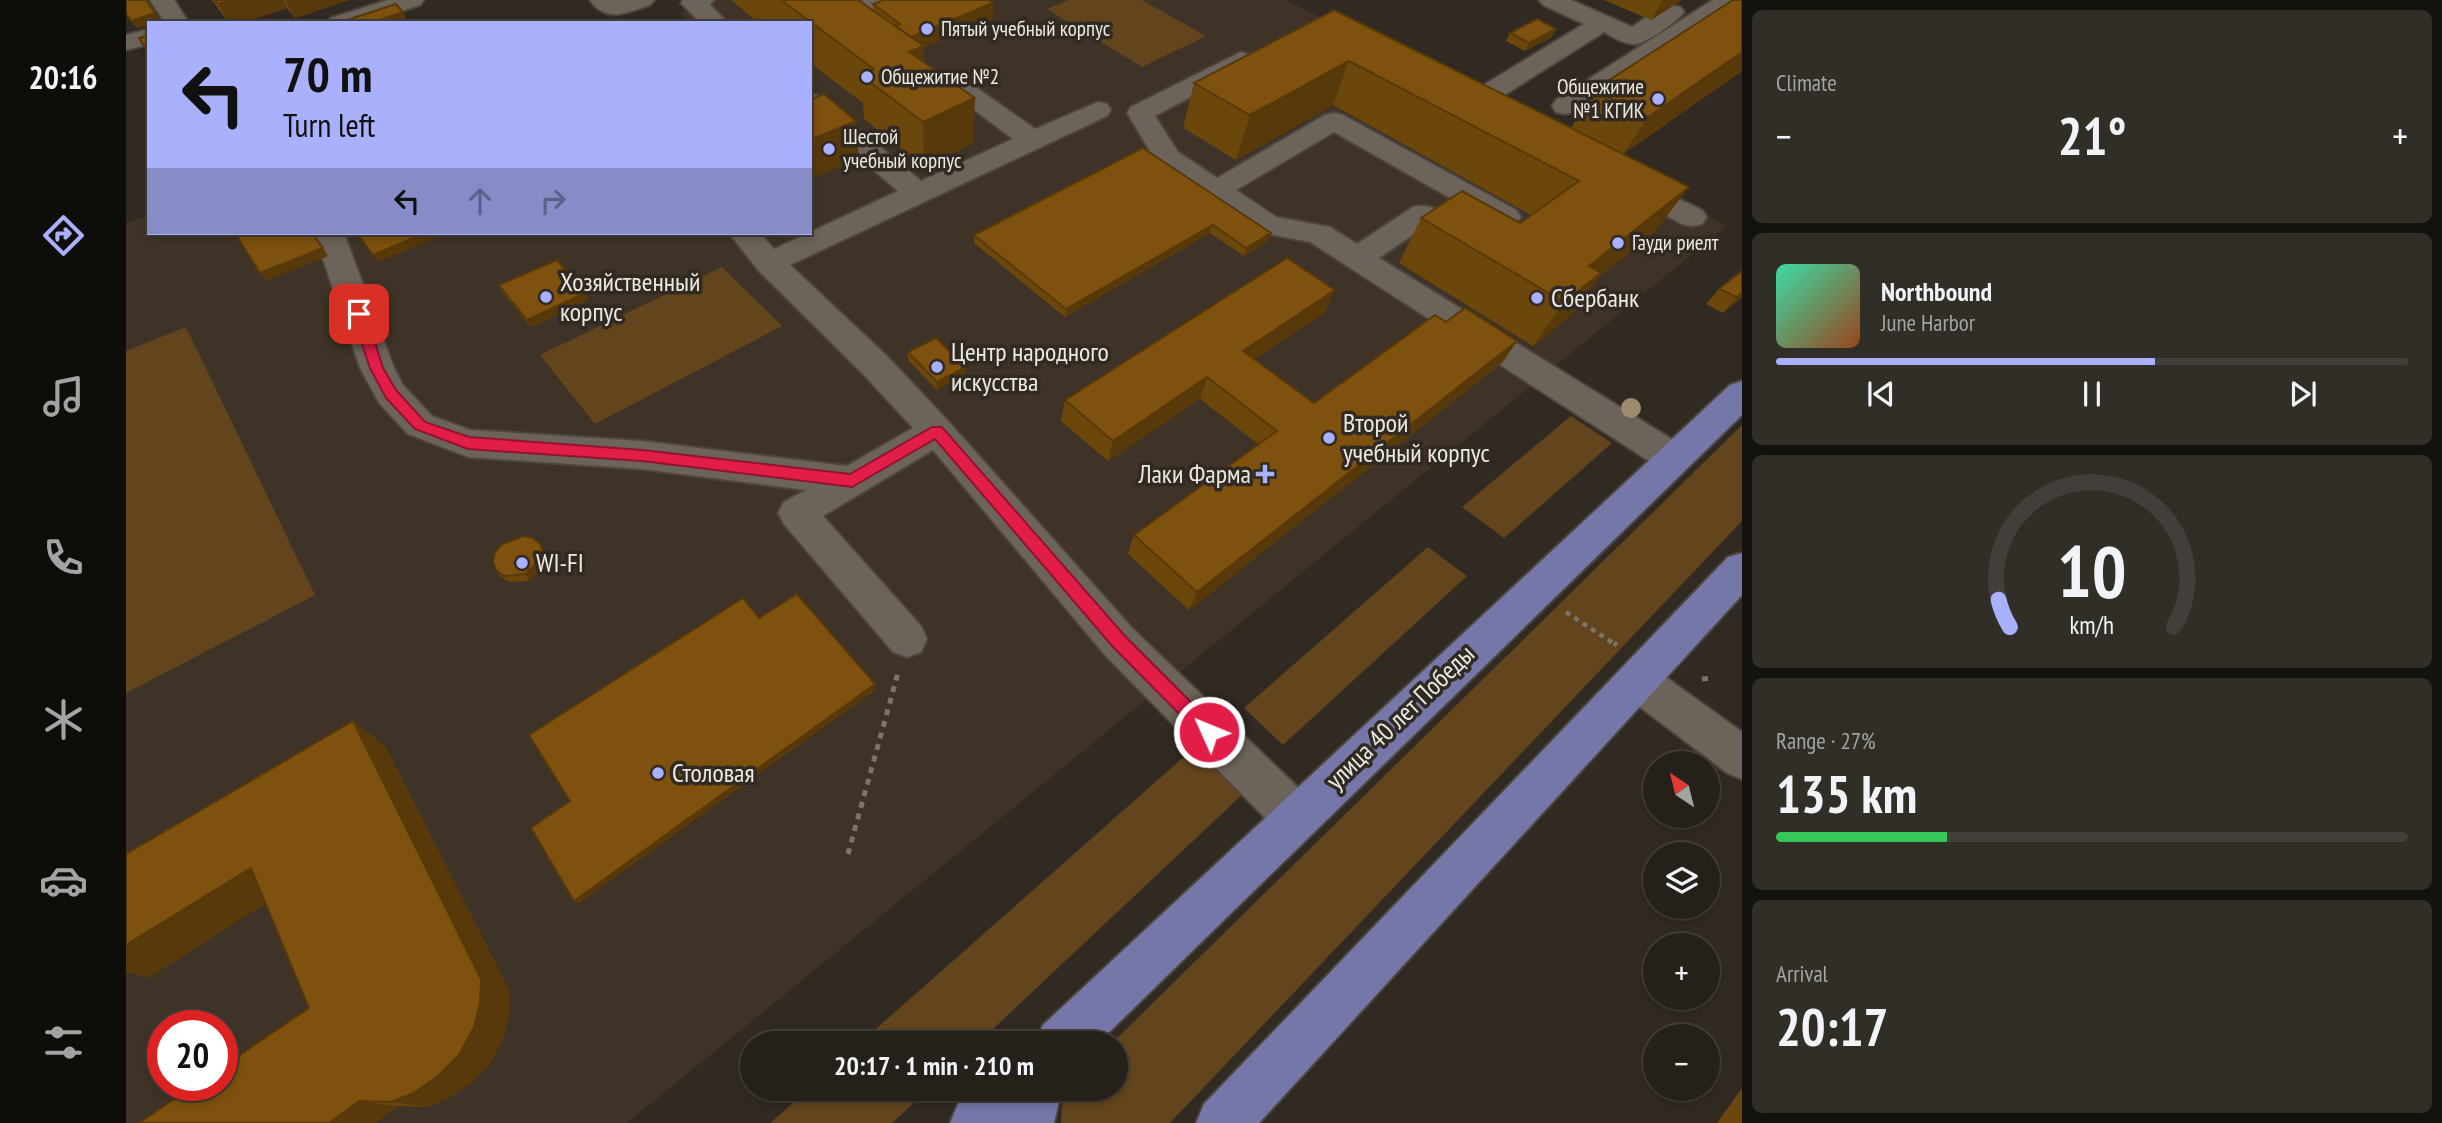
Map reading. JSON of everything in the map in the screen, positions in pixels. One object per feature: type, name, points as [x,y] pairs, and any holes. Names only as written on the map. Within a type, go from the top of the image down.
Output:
[{"type":"main road","name":"улица 40 лет Победы","points":[[1073,1031],[1742,394]]},
{"type":"main road","points":[[1223,1123],[1630,665],[1742,569]]},
{"type":"main road","points":[[977,1123],[1000,1101]]},
{"type":"main road","points":[[1027,1123],[1033,1101]]},
{"type":"street","points":[[162,0],[176,21]]},
{"type":"street","points":[[346,21],[412,0]]},
{"type":"street","points":[[602,0],[614,9],[642,0]]},
{"type":"street","points":[[702,0],[693,3],[714,21]]},
{"type":"street","points":[[837,0],[854,12],[886,0]]},
{"type":"street","points":[[1551,0],[1634,37],[1691,0]]},
{"type":"street","points":[[1565,106],[1729,0]]},
{"type":"street","points":[[1497,116],[1462,98],[1602,23]]},
{"type":"street","points":[[126,43],[147,37]]},
{"type":"street","points":[[1261,50],[1140,113],[1168,158],[1268,225],[1319,233],[1673,458]]},
{"type":"street","points":[[958,86],[1034,141]]},
{"type":"street","points":[[812,104],[919,194]]},
{"type":"street","points":[[769,263],[1098,110]]},
{"type":"street","points":[[1216,190],[1334,121],[1520,225],[1485,250],[1423,214],[1358,258]]},
{"type":"street","points":[[1607,173],[1692,217]]},
{"type":"street","points":[[330,235],[377,368],[391,394],[420,425],[468,443],[642,455],[852,481]]},
{"type":"street","points":[[746,235],[769,263],[875,365],[937,431],[1119,642],[1296,817]]},
{"type":"street","points":[[907,639],[797,513],[937,431]]},
{"type":"street","points":[[1630,665],[1742,758]]},
{"type":"path","points":[[1557,605],[1630,665]]},
{"type":"path","points":[[848,854],[907,639]]},
{"type":"shaded area","points":[[718,0],[820,0],[849,21],[905,0],[1286,0],[1727,226],[627,1123],[126,1123],[126,223],[147,216],[147,235],[812,235],[812,21],[689,21],[680,13]]},
{"type":"shaded area","points":[[1068,0],[1142,0],[1206,36],[1142,67],[1047,9]]},
{"type":"shaded area","points":[[722,267],[782,326],[595,424],[540,355]]},
{"type":"shaded area","points":[[186,327],[315,595],[126,693],[126,351]]},
{"type":"shaded area","points":[[1571,416],[1612,443],[1504,538],[1462,507]]},
{"type":"shaded area","points":[[1742,425],[1742,521],[1170,1123],[1061,1123],[1063,1101],[1128,1101],[1128,1031],[1124,1031]]},
{"type":"shaded area","points":[[1428,547],[1467,576],[1283,745],[1244,708]]},
{"type":"shaded area","points":[[1195,747],[1243,794],[991,1031],[874,1031]]},
{"type":"shaded area","points":[[795,1101],[916,1101],[892,1123],[770,1123]]},
{"type":"building","points":[[126,0],[146,0],[155,13],[131,21],[126,13]]},
{"type":"building","points":[[215,0],[231,0],[218,4]]},
{"type":"building","points":[[781,0],[858,0],[924,46],[909,52],[975,98],[923,122],[861,75],[874,69]]},
{"type":"building","points":[[884,0],[988,0],[993,3],[911,37],[895,25],[900,24],[873,4]]},
{"type":"building","points":[[1733,0],[1742,0],[1742,52],[1648,117],[1594,90]]},
{"type":"building","points":[[396,4],[403,12],[376,21],[344,21]]},
{"type":"building","points":[[1334,10],[1689,187],[1589,266],[1601,273],[1564,302],[1421,218],[1462,191],[1520,223],[1579,181],[1349,61],[1250,115],[1194,83]]},
{"type":"building","points":[[1537,19],[1556,29],[1529,43],[1510,33]]},
{"type":"building","points":[[147,36],[147,51],[139,38]]},
{"type":"building","points":[[824,94],[856,121],[812,139],[812,99]]},
{"type":"building","points":[[1143,148],[1271,233],[1246,248],[1213,225],[1066,309],[974,235]]},
{"type":"building","points":[[236,235],[313,235],[323,248],[260,273]]},
{"type":"building","points":[[358,235],[420,235],[373,255]]},
{"type":"building","name":"Второй учебный корпус","points":[[1287,258],[1335,290],[1243,351],[1314,403],[1435,315],[1446,322],[1465,308],[1517,341],[1197,592],[1134,535],[1277,431],[1207,377],[1113,441],[1065,400]]},
{"type":"building","name":"Хозяйственный корпус","points":[[557,260],[585,293],[527,320],[499,285]]},
{"type":"building","points":[[1742,271],[1742,293],[1737,297],[1719,289]]},
{"type":"building","name":"Центр народного искусства","points":[[936,338],[966,367],[937,382],[908,352]]},
{"type":"building","name":"WI-FI","points":[[523,536],[533,538],[540,544],[543,552],[540,560],[525,574],[504,576],[496,570],[493,562],[495,553],[501,545]]},
{"type":"building","name":"Столовая","points":[[797,594],[875,684],[574,901],[531,828],[570,801],[529,735],[743,598],[759,618]]},
{"type":"building","points":[[353,721],[481,979],[480,1004],[474,1027],[459,1055],[439,1075],[414,1093],[390,1102],[359,1101],[329,1123],[139,1123],[171,1101],[238,1101],[238,1056],[309,1008],[251,868],[126,945],[126,854]]},
{"type":"place","name":"Пятый учебный корпус","points":[[927,29]]},
{"type":"place","name":"Общежитие №2","points":[[867,77]]},
{"type":"place","name":"Общежитие №1 КГИК","points":[[1658,99]]},
{"type":"place","name":"Шестой учебный корпус","points":[[829,149]]},
{"type":"place","name":"Гауди риелт","points":[[1618,243]]},
{"type":"place","name":"Хозяйственный корпус","points":[[546,297]]},
{"type":"place","name":"Сбербанк","points":[[1537,298]]},
{"type":"place","name":"Центр народного искусства","points":[[937,367]]},
{"type":"place","name":"Второй учебный корпус","points":[[1329,438]]},
{"type":"place","name":"Лаки Фарма","points":[[1265,474]]},
{"type":"place","name":"WI-FI","points":[[522,563]]},
{"type":"place","name":"Столовая","points":[[658,773]]},
{"type":"route","points":[[359,314],[372,356],[391,394],[420,425],[468,443],[642,455],[852,481],[937,431],[1119,642],[1209,732]]}]
